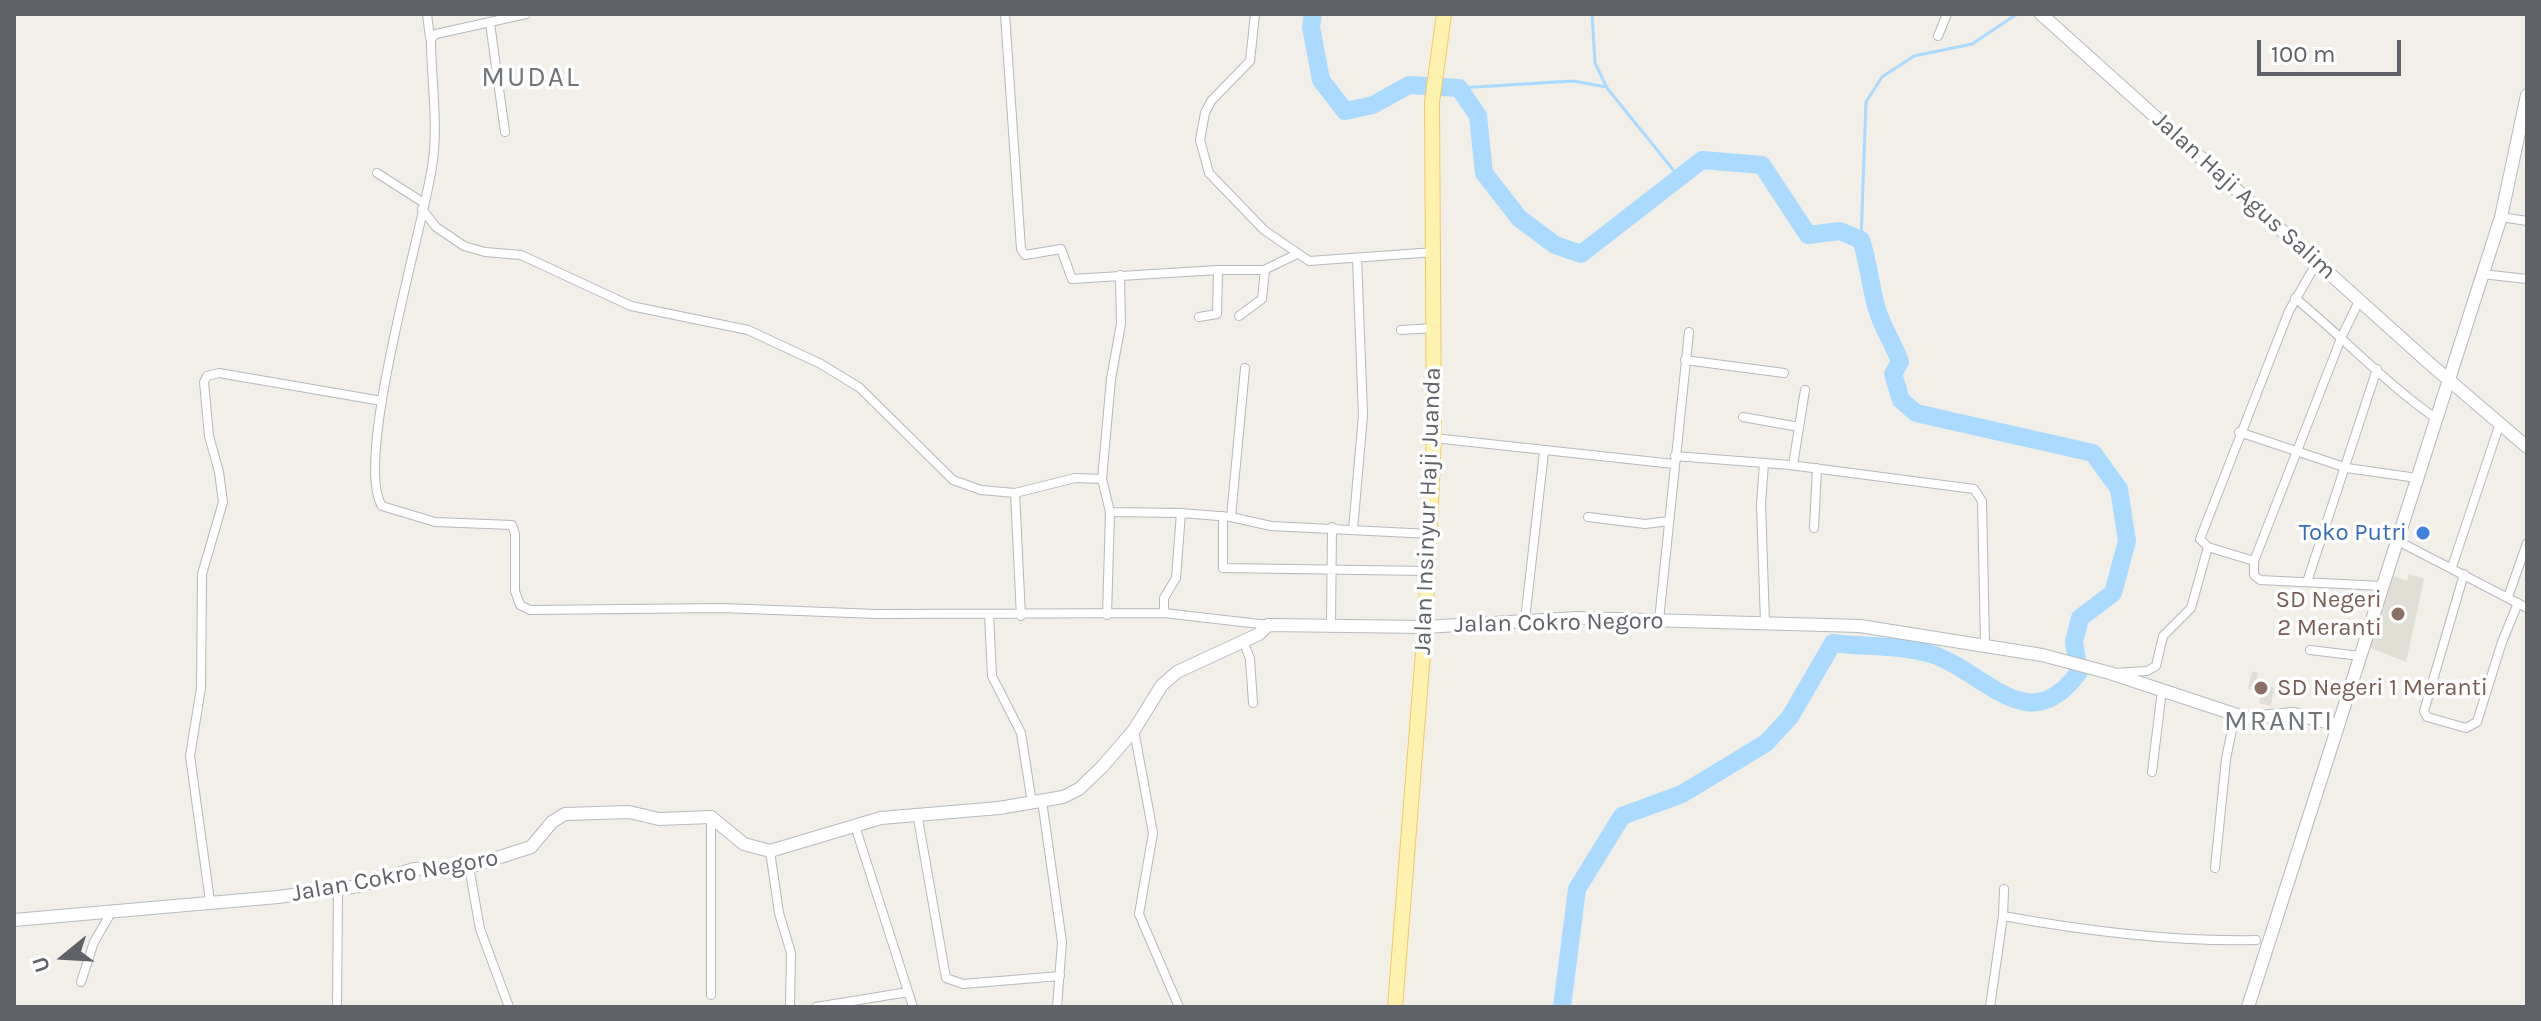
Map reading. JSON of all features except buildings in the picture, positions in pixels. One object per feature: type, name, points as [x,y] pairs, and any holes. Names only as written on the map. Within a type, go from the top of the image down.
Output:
[{"type":"main road","name":"Jalan Insinyur Haji Juanda","points":[[1395,1007],[1430,534],[1435,328],[1432,102],[1444,14]]},
{"type":"street","points":[[427,14],[431,39],[435,141],[382,401],[374,485],[382,506],[435,522],[512,525],[515,591],[525,609],[722,608],[1021,616],[1164,613],[1268,625]]},
{"type":"street","points":[[431,39],[436,34],[526,14]]},
{"type":"street","points":[[1005,14],[1023,252],[1029,256],[1061,249],[1072,279],[1265,270],[1297,254]]},
{"type":"street","points":[[1255,14],[1250,61],[1211,101],[1201,127],[1201,150],[1209,173],[1264,230],[1297,254],[1317,262],[1435,252]]},
{"type":"street","points":[[1938,36],[1947,14]]},
{"type":"street","name":"Jalan Haji Agus Salim","points":[[2041,14],[2527,447]]},
{"type":"street","points":[[490,23],[505,132]]},
{"type":"street","points":[[2248,1007],[2501,217],[2527,95]]},
{"type":"street","points":[[377,173],[423,206],[436,227],[464,246],[485,252],[521,255],[631,306],[730,325],[783,346],[860,388],[953,480],[981,490],[1015,493],[1075,478],[1102,479]]},
{"type":"street","points":[[2512,176],[2527,179]]},
{"type":"street","points":[[2501,217],[2527,221]]},
{"type":"street","points":[[1353,530],[1363,415],[1357,258]]},
{"type":"street","points":[[2254,561],[2208,547],[2201,543],[2201,531],[2295,298],[2317,262]]},
{"type":"street","points":[[1199,317],[1217,314],[1218,270]]},
{"type":"street","points":[[1239,316],[1262,299],[1265,270]]},
{"type":"street","points":[[2482,274],[2527,279]]},
{"type":"street","points":[[1107,615],[1110,512],[1102,479],[1111,379],[1121,324],[1120,275]]},
{"type":"street","points":[[2295,298],[2342,336],[2409,400],[2437,419]]},
{"type":"street","points":[[2360,299],[2342,336],[2254,561],[2256,578],[2382,586]]},
{"type":"street","points":[[1401,330],[1435,328]]},
{"type":"street","points":[[1659,620],[1689,332]]},
{"type":"street","points":[[1685,360],[1784,373]]},
{"type":"street","points":[[1245,368],[1223,568],[1428,571]]},
{"type":"street","points":[[2307,582],[2347,468],[2377,369]]},
{"type":"street","points":[[210,901],[190,756],[201,688],[202,574],[223,502],[209,436],[204,382],[207,376],[219,373],[382,401]]},
{"type":"street","points":[[1793,465],[1805,390]]},
{"type":"street","points":[[1743,417],[1799,427]]},
{"type":"street","points":[[2452,567],[2500,423]]},
{"type":"street","points":[[2239,432],[2347,468],[2417,478]]},
{"type":"street","points":[[1434,438],[1544,452],[1793,465],[1978,492],[1983,519],[1985,643]]},
{"type":"street","points":[[1525,620],[1544,452]]},
{"type":"street","points":[[1764,463],[1761,504],[1765,623]]},
{"type":"street","points":[[1814,528],[1817,468]]},
{"type":"street","points":[[1015,493],[1021,616]]},
{"type":"street","points":[[1110,512],[1181,513],[1227,517],[1271,526],[1430,534]]},
{"type":"street","points":[[1164,613],[1164,598],[1176,578],[1181,513]]},
{"type":"street","points":[[1588,517],[1645,524],[1669,521]]},
{"type":"street","points":[[1331,624],[1332,527]]},
{"type":"street","points":[[2396,540],[2452,567],[2523,606],[2502,642],[2477,722],[2466,728],[2427,717],[2424,711],[2464,574]]},
{"type":"street","points":[[2508,597],[2527,543]]},
{"type":"street","points":[[2110,673],[2147,671],[2156,666],[2163,636],[2191,608],[2208,547]]},
{"type":"street","points":[[989,614],[992,676],[1021,733],[1061,931],[1057,1007]]},
{"type":"street","name":"Jalan Cokro Negoro","points":[[1268,625],[1425,627],[1525,620],[1659,620],[1860,626],[1985,643],[2042,655],[2110,673],[2235,715],[2258,719],[2305,715],[2338,725]]},
{"type":"street","points":[[711,817],[744,844],[770,851],[881,818],[1037,802],[1079,789],[1134,730],[1162,685],[1177,672],[1268,625]]},
{"type":"street","points":[[1243,640],[1250,659],[1253,703]]},
{"type":"street","points":[[2310,650],[2360,656]]},
{"type":"street","points":[[2152,772],[2162,690]]},
{"type":"street","points":[[2215,868],[2226,759],[2235,715]]},
{"type":"street","points":[[1134,730],[1153,833],[1139,914],[1179,1007]]},
{"type":"street","name":"Jalan Cokro Negoro","points":[[14,920],[338,889],[370,884],[414,869],[469,867],[531,847],[552,822],[565,814],[629,812],[659,819],[711,817]]},
{"type":"street","points":[[917,813],[946,978],[963,984],[1060,976]]},
{"type":"street","points":[[711,817],[711,995]]},
{"type":"street","points":[[855,826],[913,1007]]},
{"type":"street","points":[[770,851],[779,913],[791,953],[790,1007]]},
{"type":"street","points":[[469,867],[480,929],[509,1007]]},
{"type":"street","points":[[337,1007],[338,889]]},
{"type":"street","points":[[1990,1007],[2004,889]]},
{"type":"street","points":[[81,982],[94,942],[112,911]]},
{"type":"street","points":[[2003,916],[2067,927],[2209,941],[2256,940]]},
{"type":"street","points":[[816,1007],[908,992]]},
{"type":"shaded area","name":"SD Negeri 2 Meranti","points":[[2409,574],[2424,579],[2406,662],[2366,646],[2394,576],[2407,581]]},
{"type":"shaded area","name":"SD Negeri 1 Meranti","points":[[2252,671],[2258,673],[2256,681],[2274,688],[2271,706],[2259,703],[2261,693],[2248,689]]},
{"type":"waterway","points":[[1313,14],[1311,27],[1321,80],[1345,111],[1373,105],[1409,85],[1459,88],[1478,116],[1484,173],[1519,218],[1555,245],[1581,254],[1702,160],[1762,165],[1808,235],[1840,231],[1861,240],[1877,309],[1900,362],[1893,374],[1901,400],[1916,413],[2093,453],[2119,489],[2127,541],[2113,593],[2080,618],[2074,642],[2079,672],[2060,692],[2042,701],[2025,702],[2007,696],[1931,654],[1833,643],[1790,717],[1766,743],[1682,794],[1622,816],[1577,889],[1562,1007]]},
{"type":"waterway","points":[[1592,14],[1595,63],[1607,88],[1679,177]]},
{"type":"waterway","points":[[1861,240],[1866,102],[1882,77],[1914,56],[1972,44],[2017,14]]},
{"type":"waterway","points":[[1459,88],[1573,81],[1607,87]]},
{"type":"place","name":"Toko Putri","points":[[2423,533]]},
{"type":"place","name":"SD Negeri 2 Meranti","points":[[2398,614]]},
{"type":"place","name":"SD Negeri 1 Meranti","points":[[2261,688]]},
{"type":"district","name":"MUDAL","points":[[531,78]]},
{"type":"district","name":"MRANTI","points":[[2279,722]]}]
